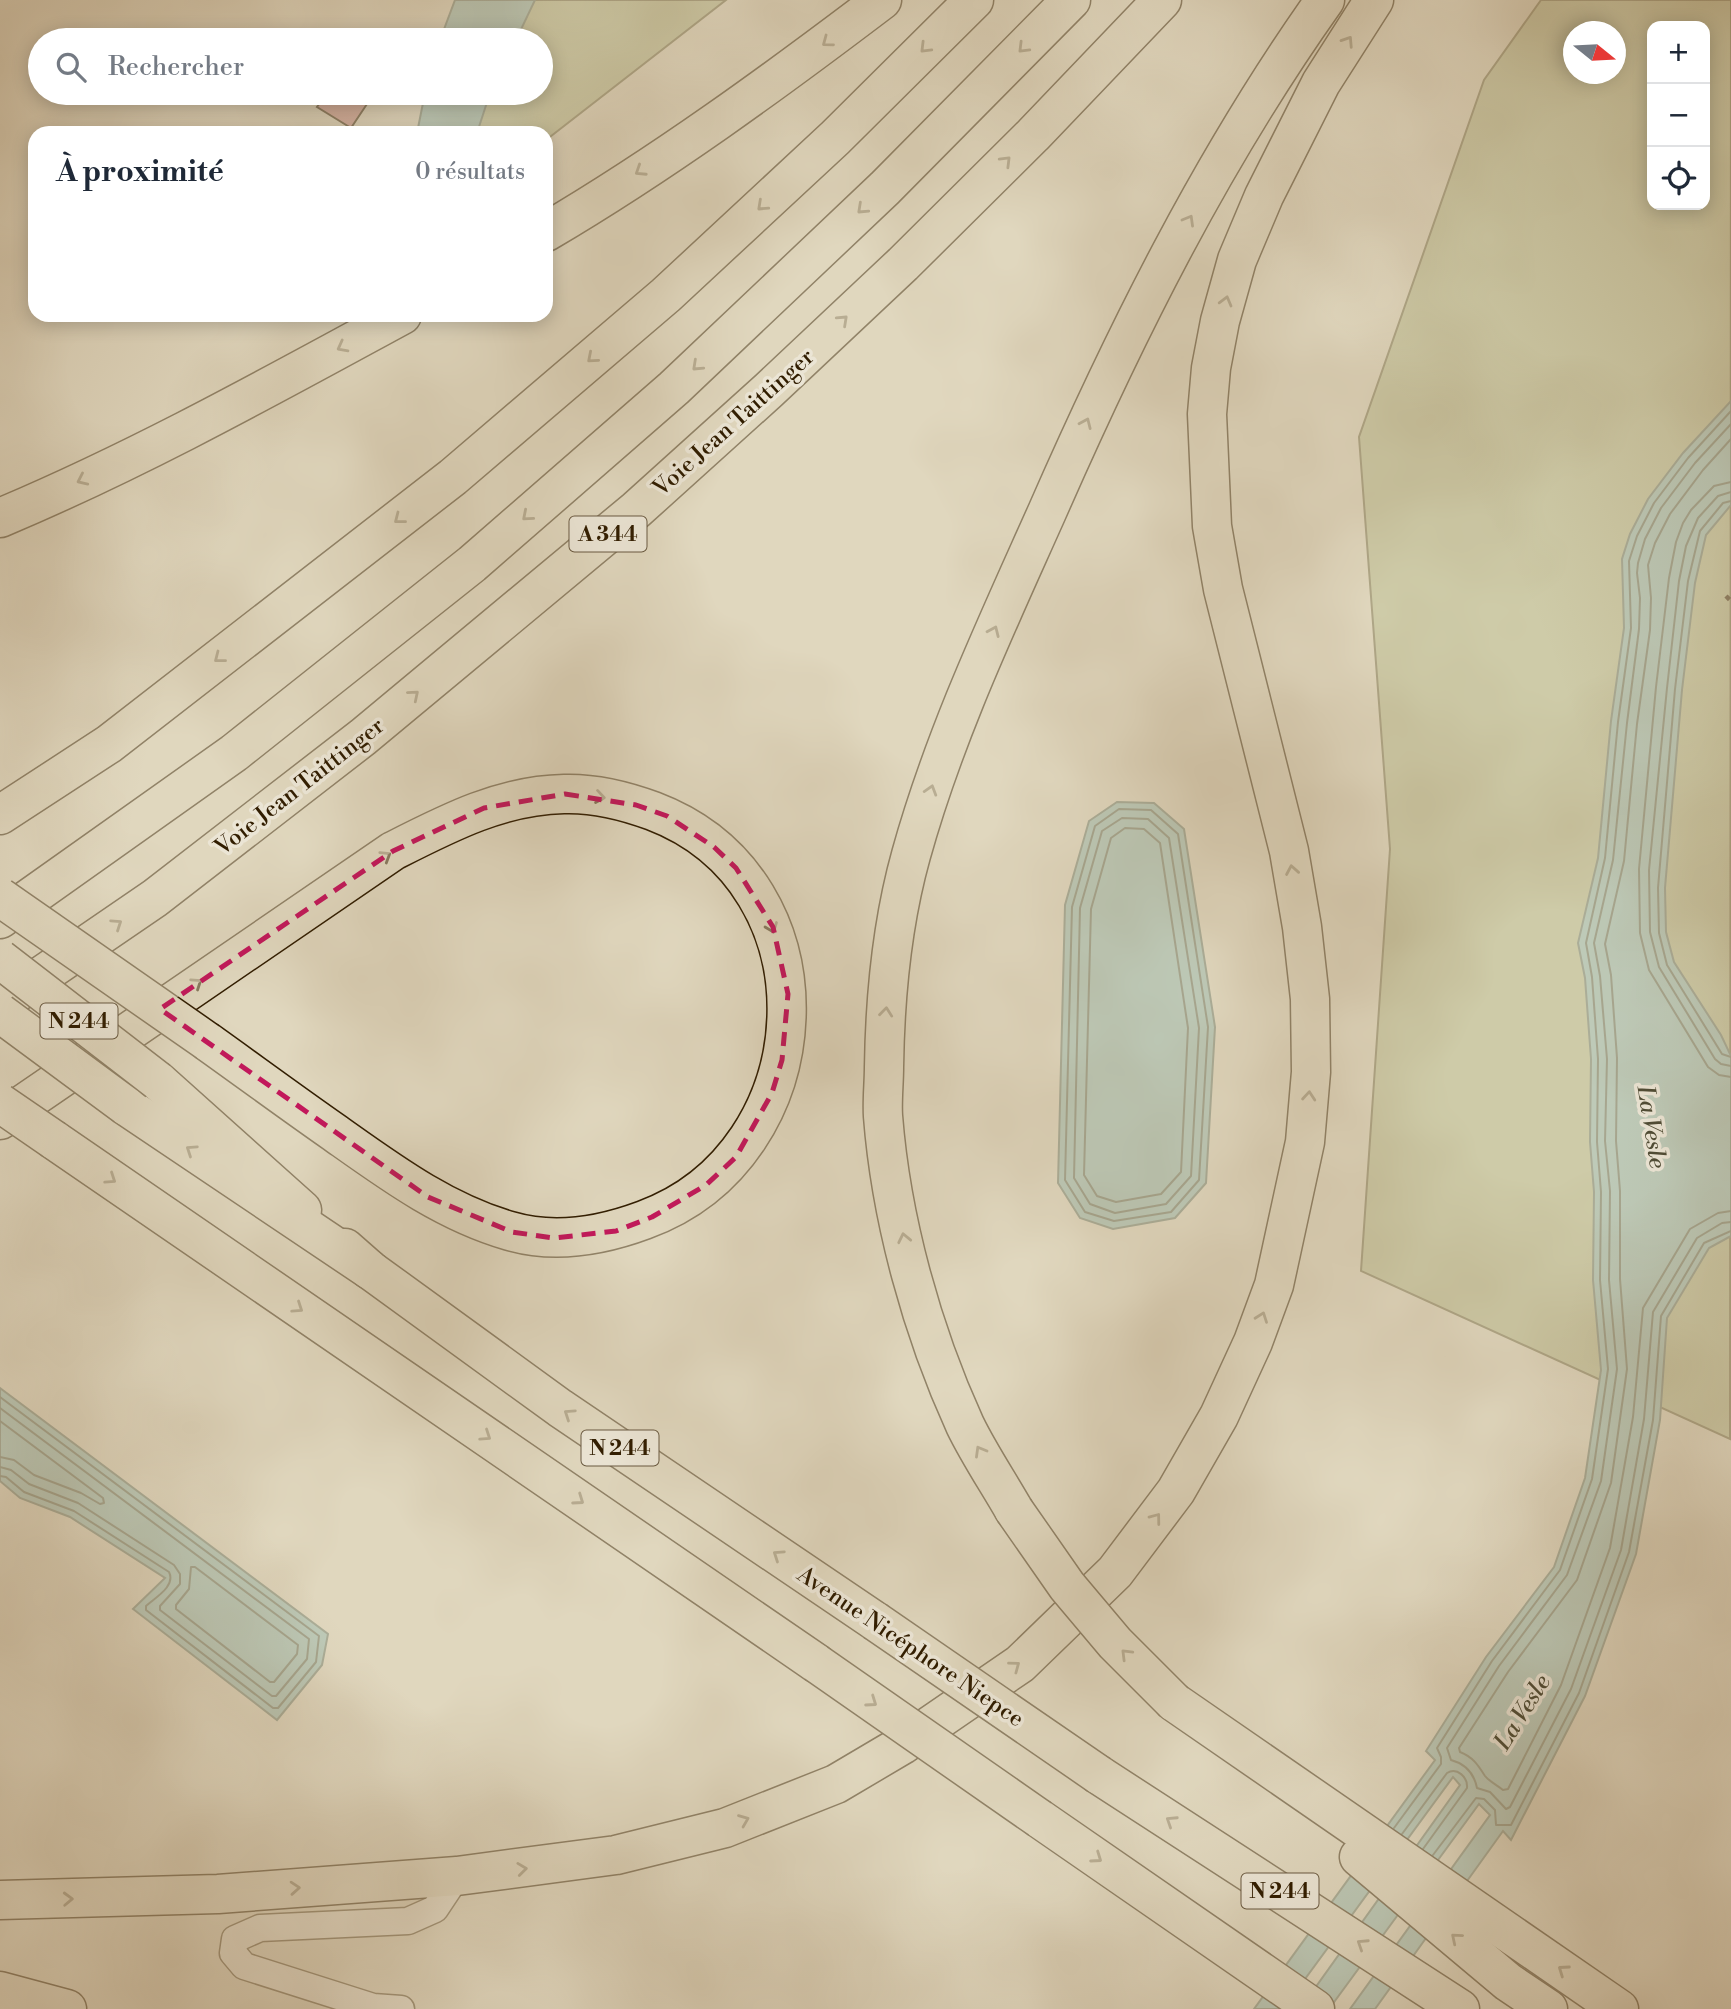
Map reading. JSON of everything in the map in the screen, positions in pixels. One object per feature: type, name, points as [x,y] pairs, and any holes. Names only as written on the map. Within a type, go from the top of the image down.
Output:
[{"type":"highway","points":[[553,227],[721,118],[882,0]]},
{"type":"highway","points":[[0,815],[109,744],[453,477],[666,295],[835,138],[974,0]]},
{"type":"highway","name":"A 344","points":[[0,919],[234,753],[472,564],[694,369],[885,188],[1071,0]]},
{"type":"highway","name":"Voie Jean Taittinger","points":[[0,1004],[155,898],[319,771],[636,510],[903,264],[1033,135],[1162,0]]},
{"type":"highway","points":[[1325,0],[1293,45],[1223,158],[1156,276],[1095,402],[967,693],[934,778],[910,859],[893,942],[884,1028],[883,1115],[896,1203],[915,1290],[939,1362],[967,1428],[1014,1510],[1067,1586],[1115,1643],[1174,1702],[1508,1982],[1548,2009]]},
{"type":"highway","points":[[0,1900],[218,1894],[457,1876],[616,1855],[725,1828],[836,1784],[902,1745],[1020,1664],[1115,1572],[1176,1491],[1219,1416],[1253,1342],[1274,1285],[1305,1142],[1311,1072],[1310,999],[1302,927],[1289,851],[1223,589],[1212,526],[1208,414],[1211,368],[1220,321],[1237,260],[1264,196],[1321,83],[1374,0]]},
{"type":"highway","points":[[0,518],[245,400],[389,322]]},
{"type":"highway","points":[[0,897],[208,1042],[428,1197],[512,1232],[554,1238],[616,1231],[652,1217],[682,1203],[736,1157],[755,1128],[782,1060],[787,1028],[788,993],[773,926],[756,895],[736,868],[693,830],[667,816],[599,796],[565,794],[524,799],[484,808],[393,851],[0,1120]]},
{"type":"highway","name":"N 244","points":[[0,959],[158,1081],[370,1270]]},
{"type":"highway","points":[[0,1013],[126,1106],[370,1270]]},
{"type":"highway","points":[[0,1103],[1315,2009]]},
{"type":"highway","name":"Avenue Nicéphore Niepce","points":[[370,1270],[560,1408],[1099,1774],[1460,2009]]},
{"type":"highway","points":[[1174,1702],[1619,2009]]},
{"type":"highway","points":[[0,1991],[66,2009]]},
{"type":"lane","points":[[401,2009],[373,2007],[244,1966],[233,1953],[235,1939],[260,1927],[408,1921],[435,1909],[457,1876]]},
{"type":"path","points":[[1726,596],[1731,601]]},
{"type":"highlighted area","points":[[565,794],[636,805],[667,816],[714,847],[736,868],[773,927],[788,994],[782,1060],[772,1093],[736,1157],[706,1185],[652,1217],[616,1231],[554,1238],[512,1232],[428,1197],[160,1009],[393,851],[484,808]]},
{"type":"green space","points":[[483,0],[726,0],[553,135],[553,126],[459,126],[464,105],[553,105],[553,28],[478,28]]},
{"type":"green space","points":[[1541,0],[1731,0],[1730,1439],[1361,1271],[1390,849],[1359,437],[1484,80]]},
{"type":"water","points":[[455,0],[535,0],[522,28],[444,28]]},
{"type":"water","points":[[423,105],[486,105],[479,126],[418,126]]},
{"type":"water","name":"La Vesle","points":[[1731,401],[1731,505],[1706,535],[1695,583],[1682,690],[1665,888],[1666,932],[1674,962],[1721,1035],[1731,1056],[1731,1236],[1709,1248],[1667,1318],[1660,1420],[1636,1554],[1585,1696],[1511,1840],[1503,1831],[1375,2009],[1350,2009],[1490,1815],[1479,1804],[1329,2009],[1300,2009],[1460,1785],[1453,1777],[1283,2009],[1254,2009],[1435,1760],[1426,1751],[1486,1657],[1554,1567],[1585,1478],[1601,1370],[1593,1280],[1591,1059],[1585,978],[1578,943],[1598,858],[1611,721],[1624,628],[1622,559],[1630,534],[1648,499],[1683,453]]},
{"type":"water","points":[[1117,802],[1154,803],[1184,829],[1215,1027],[1206,1183],[1175,1218],[1113,1229],[1080,1218],[1058,1183],[1065,905],[1089,821]]},
{"type":"water","points":[[0,1388],[328,1634],[322,1665],[277,1720],[133,1609],[165,1578],[70,1517],[20,1498],[0,1481]]},
{"type":"building","points":[[366,105],[352,126],[348,126],[317,107]]}]
